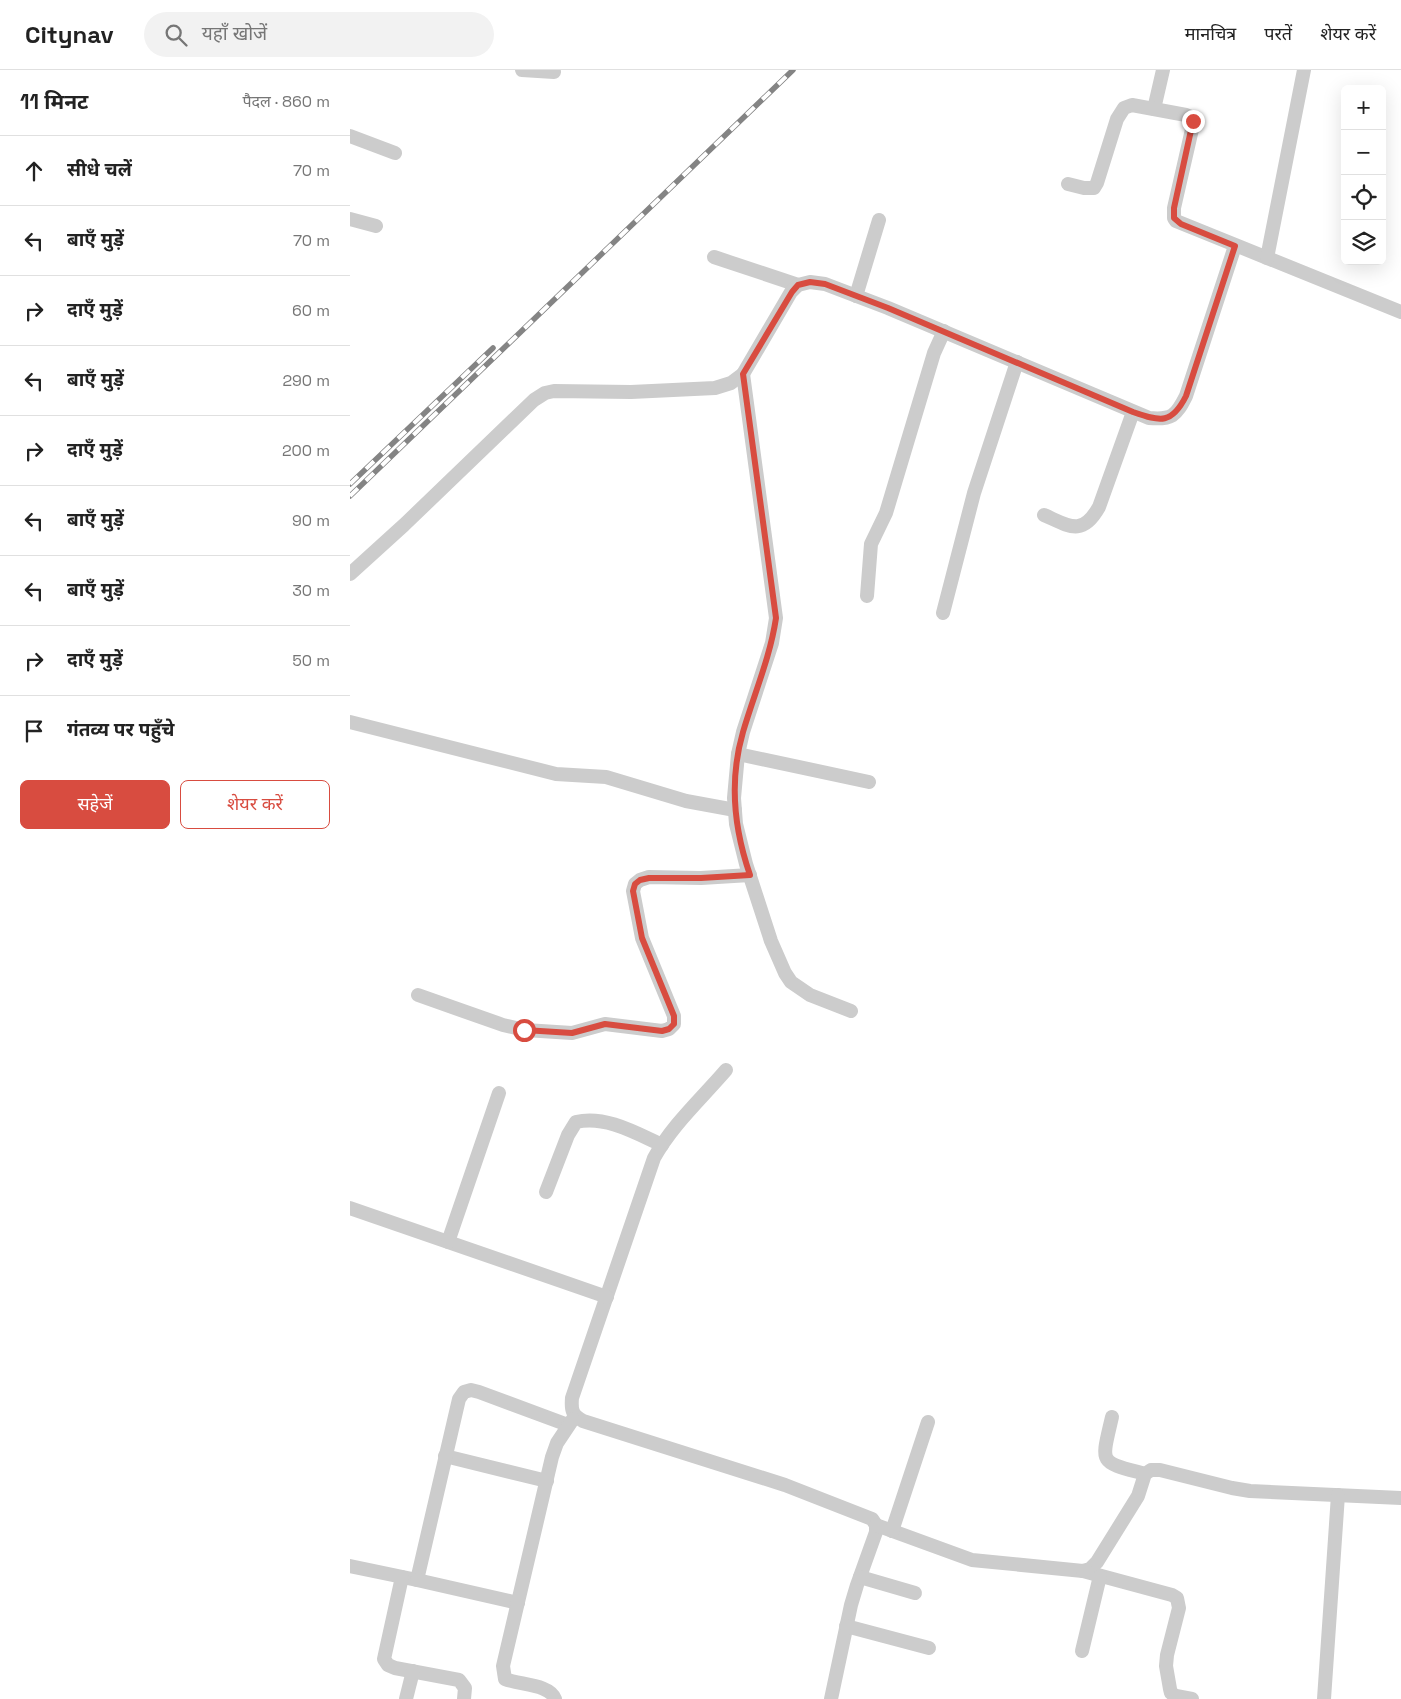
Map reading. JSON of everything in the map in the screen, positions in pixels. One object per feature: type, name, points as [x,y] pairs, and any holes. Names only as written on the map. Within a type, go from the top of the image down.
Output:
[{"type":"street","points":[[522,70],[554,72]]},
{"type":"street","points":[[1154,109],[1163,70]]},
{"type":"street","points":[[1267,258],[1304,70]]},
{"type":"street","points":[[1068,184],[1089,189],[1094,188],[1097,184],[1117,119],[1124,108],[1132,106],[1186,115],[1191,117],[1193,121],[1174,208],[1174,218],[1181,224],[1401,312]]},
{"type":"street","points":[[350,136],[395,153]]},
{"type":"street","points":[[350,220],[376,226]]},
{"type":"street","points":[[856,296],[879,220]]},
{"type":"street","points":[[714,257],[798,285],[810,282],[825,284],[1017,362],[1133,412],[1149,418],[1163,419],[1172,417],[1180,408],[1186,396],[1235,246]]},
{"type":"street","points":[[350,574],[404,525],[529,404],[545,394],[554,392],[631,392],[715,388],[731,384],[743,374],[785,302],[798,285]]},
{"type":"street","points":[[867,596],[871,544],[886,513],[934,352],[944,332]]},
{"type":"street","points":[[943,613],[974,493],[1017,362]]},
{"type":"street","points":[[743,374],[776,618],[772,643],[743,732],[738,754],[734,798],[736,824],[771,941],[785,973],[791,982],[810,995],[851,1011]]},
{"type":"street","points":[[1044,515],[1070,526],[1079,526],[1091,520],[1099,507],[1133,412]]},
{"type":"street","points":[[350,722],[556,774],[606,777],[686,801],[735,810]]},
{"type":"street","points":[[738,754],[868,782]]},
{"type":"street","points":[[418,996],[503,1025],[524,1030],[572,1033],[605,1024],[662,1031],[669,1029],[674,1024],[674,1016],[642,938],[633,891],[635,884],[640,880],[649,878],[701,878],[750,875]]},
{"type":"street","points":[[555,1699],[550,1692],[506,1679],[503,1673],[503,1666],[557,1443],[571,1421],[572,1398],[654,1158],[662,1145],[726,1070]]},
{"type":"street","points":[[448,1242],[499,1093]]},
{"type":"street","points":[[546,1192],[568,1135],[576,1122],[584,1120],[610,1123],[662,1145]]},
{"type":"street","points":[[350,1208],[607,1297]]},
{"type":"street","points":[[416,1580],[459,1399],[464,1392],[471,1390],[571,1421],[584,1421],[786,1485],[872,1520],[876,1525],[972,1560],[1083,1571],[1172,1595],[1177,1598],[1179,1608],[1167,1655],[1166,1666],[1170,1689],[1176,1698],[1192,1699]]},
{"type":"street","points":[[1112,1418],[1104,1451],[1105,1458],[1111,1464],[1145,1474]]},
{"type":"street","points":[[892,1531],[928,1422]]},
{"type":"street","points":[[445,1456],[547,1481]]},
{"type":"street","points":[[1083,1571],[1090,1569],[1097,1562],[1138,1496],[1145,1474],[1151,1470],[1160,1470],[1232,1488],[1281,1493],[1401,1498]]},
{"type":"street","points":[[1324,1699],[1338,1495]]},
{"type":"street","points":[[831,1699],[846,1626],[860,1577],[876,1532],[876,1525]]},
{"type":"street","points":[[350,1566],[518,1603]]},
{"type":"street","points":[[1082,1651],[1100,1576]]},
{"type":"street","points":[[402,1577],[384,1652],[384,1659],[388,1665],[395,1668],[459,1680],[464,1688],[464,1699]]},
{"type":"street","points":[[860,1577],[915,1594]]},
{"type":"street","points":[[846,1626],[929,1648]]},
{"type":"street","points":[[406,1699],[413,1671]]},
{"type":"railway","points":[[350,496],[793,70]]},
{"type":"railway","points":[[350,484],[493,348]]},
{"type":"route","points":[[524,1030],[572,1033],[605,1024],[662,1031],[669,1029],[674,1024],[674,1016],[642,938],[633,891],[635,884],[640,880],[649,878],[701,878],[750,875],[736,824],[735,776],[743,732],[765,669],[776,618],[743,374],[792,292],[798,285],[810,282],[825,284],[888,308],[1133,412],[1149,418],[1163,419],[1172,417],[1180,408],[1186,396],[1235,246],[1181,224],[1174,218],[1173,212],[1193,121]]}]
